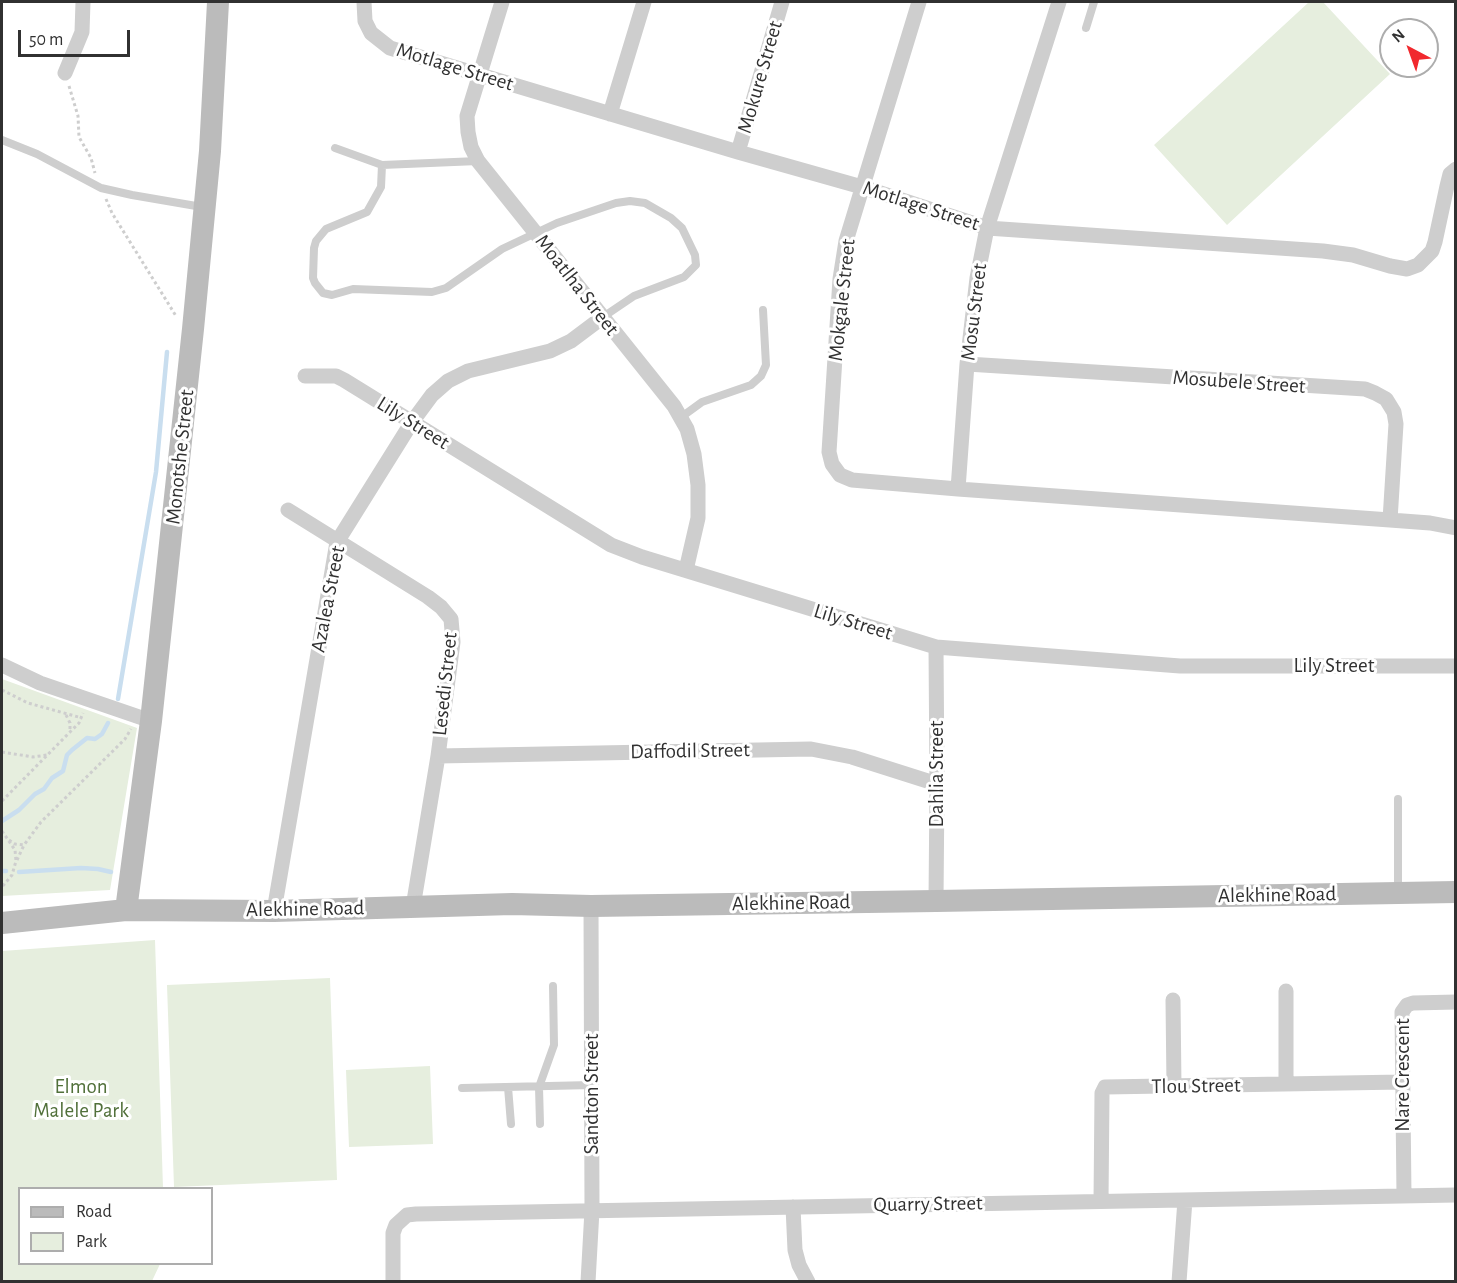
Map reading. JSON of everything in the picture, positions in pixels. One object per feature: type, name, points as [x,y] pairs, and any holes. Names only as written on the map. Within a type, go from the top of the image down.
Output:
[{"type":"street","points":[[65,73],[82,32],[83,2]]},
{"type":"street","name":"Monotshe Street","points":[[126,910],[145,719],[194,329],[210,151],[218,2]]},
{"type":"street","name":"Motlage Street","points":[[364,2],[365,21],[371,33],[390,48],[862,187],[987,228],[1323,251],[1353,255],[1407,269],[1418,265],[1431,251],[1450,174],[1455,169]]},
{"type":"street","name":"Moatlha Street","points":[[502,2],[467,116],[468,132],[478,161],[674,406],[687,429],[694,454],[698,485],[698,518],[686,570]]},
{"type":"street","points":[[610,114],[644,2]]},
{"type":"street","name":"Mokure Street","points":[[738,152],[782,2]]},
{"type":"street","name":"Mokgale Street","points":[[919,2],[846,242],[840,279],[829,445],[832,464],[840,475],[852,480],[958,489]]},
{"type":"street","name":"Mosu Street","points":[[958,489],[967,364],[977,278],[987,228],[1059,2]]},
{"type":"street","name":"Azalea Street","points":[[274,910],[337,542],[412,422],[432,395],[448,381],[468,371],[550,351],[571,341],[603,317]]},
{"type":"street","name":"Mosubele Street","points":[[967,364],[1365,389],[1386,399],[1394,412],[1396,424],[1390,520]]},
{"type":"street","name":"Lily Street","points":[[305,376],[336,376],[344,380],[611,545],[642,557],[936,647],[1180,666],[1455,666]]},
{"type":"street","points":[[958,489],[1430,523],[1455,528]]},
{"type":"street","name":"Lesedi Street","points":[[288,510],[428,597],[441,607],[451,620],[453,642],[438,756],[413,908]]},
{"type":"street","name":"Dahlia Street","points":[[936,647],[938,784],[936,901]]},
{"type":"street","points":[[2,665],[40,683],[145,719]]},
{"type":"street","name":"Daffodil Street","points":[[438,756],[811,749],[852,757],[938,784]]},
{"type":"street","name":"Alekhine Road","points":[[2,923],[126,910],[413,908],[512,904],[591,906],[1455,892]]},
{"type":"street","name":"Sandton Street","points":[[588,1281],[592,1210],[591,906]]},
{"type":"street","points":[[1286,991],[1286,1084]]},
{"type":"street","points":[[1173,1000],[1174,1086]]},
{"type":"street","name":"Nare Crescent","points":[[1404,1196],[1401,1016],[1403,1008],[1413,1003],[1455,1002]]},
{"type":"street","name":"Tlou Street","points":[[1101,1201],[1103,1090],[1105,1087],[1402,1082]]},
{"type":"street","name":"Quarry Street","points":[[393,1281],[393,1233],[401,1219],[416,1214],[1455,1195]]},
{"type":"street","points":[[1179,1281],[1185,1200]]},
{"type":"street","points":[[793,1207],[795,1250],[808,1281]]},
{"type":"lane","points":[[1086,28],[1094,2]]},
{"type":"lane","points":[[2,140],[37,154],[101,188],[204,207]]},
{"type":"lane","points":[[335,148],[382,165],[478,161]]},
{"type":"lane","points":[[382,165],[381,187],[367,212],[326,229],[316,241],[313,278],[319,289],[327,295],[353,289],[432,292],[446,288],[502,249],[557,223],[585,212],[630,201],[645,202],[671,218],[682,228],[695,255],[696,265],[684,277],[634,296],[603,317]]},
{"type":"lane","points":[[680,418],[702,402],[751,385],[761,376],[766,365],[763,310]]},
{"type":"lane","points":[[1398,799],[1398,893]]},
{"type":"lane","points":[[540,1124],[539,1087],[554,1044],[553,986]]},
{"type":"lane","points":[[462,1088],[592,1085]]},
{"type":"lane","points":[[508,1088],[512,1124]]},
{"type":"path","points":[[65,73],[78,117],[79,137],[91,158],[112,213],[178,319]]},
{"type":"path","points":[[2,690],[28,703],[82,718]]},
{"type":"path","points":[[2,801],[82,718],[88,699]]},
{"type":"path","points":[[65,714],[70,723],[70,732]]},
{"type":"path","points":[[2,887],[12,875],[24,845],[41,822],[145,719]]},
{"type":"path","points":[[2,752],[33,757],[49,754]]},
{"type":"path","points":[[2,831],[15,850],[16,861]]},
{"type":"path","points":[[9,840],[15,844],[24,845]]},
{"type":"green space","points":[[1309,2],[1323,2],[1379,62],[1379,78],[1386,78],[1227,225],[1154,145]]},
{"type":"green space","points":[[2,679],[137,728],[110,890],[2,896]]},
{"type":"green space","name":"Elmon Malele Park","points":[[155,940],[163,1187],[18,1187],[18,1265],[160,1265],[152,1281],[2,1281],[2,951]]},
{"type":"green space","points":[[330,978],[337,1180],[174,1187],[167,985]]},
{"type":"green space","points":[[430,1066],[433,1144],[349,1147],[346,1070]]},
{"type":"waterway","points":[[118,699],[156,472],[167,352]]},
{"type":"waterway","points":[[2,821],[44,789],[52,778],[63,771],[67,755],[87,738],[95,739],[102,734],[108,723]]},
{"type":"waterway","points":[[19,872],[81,868],[111,872]]}]
